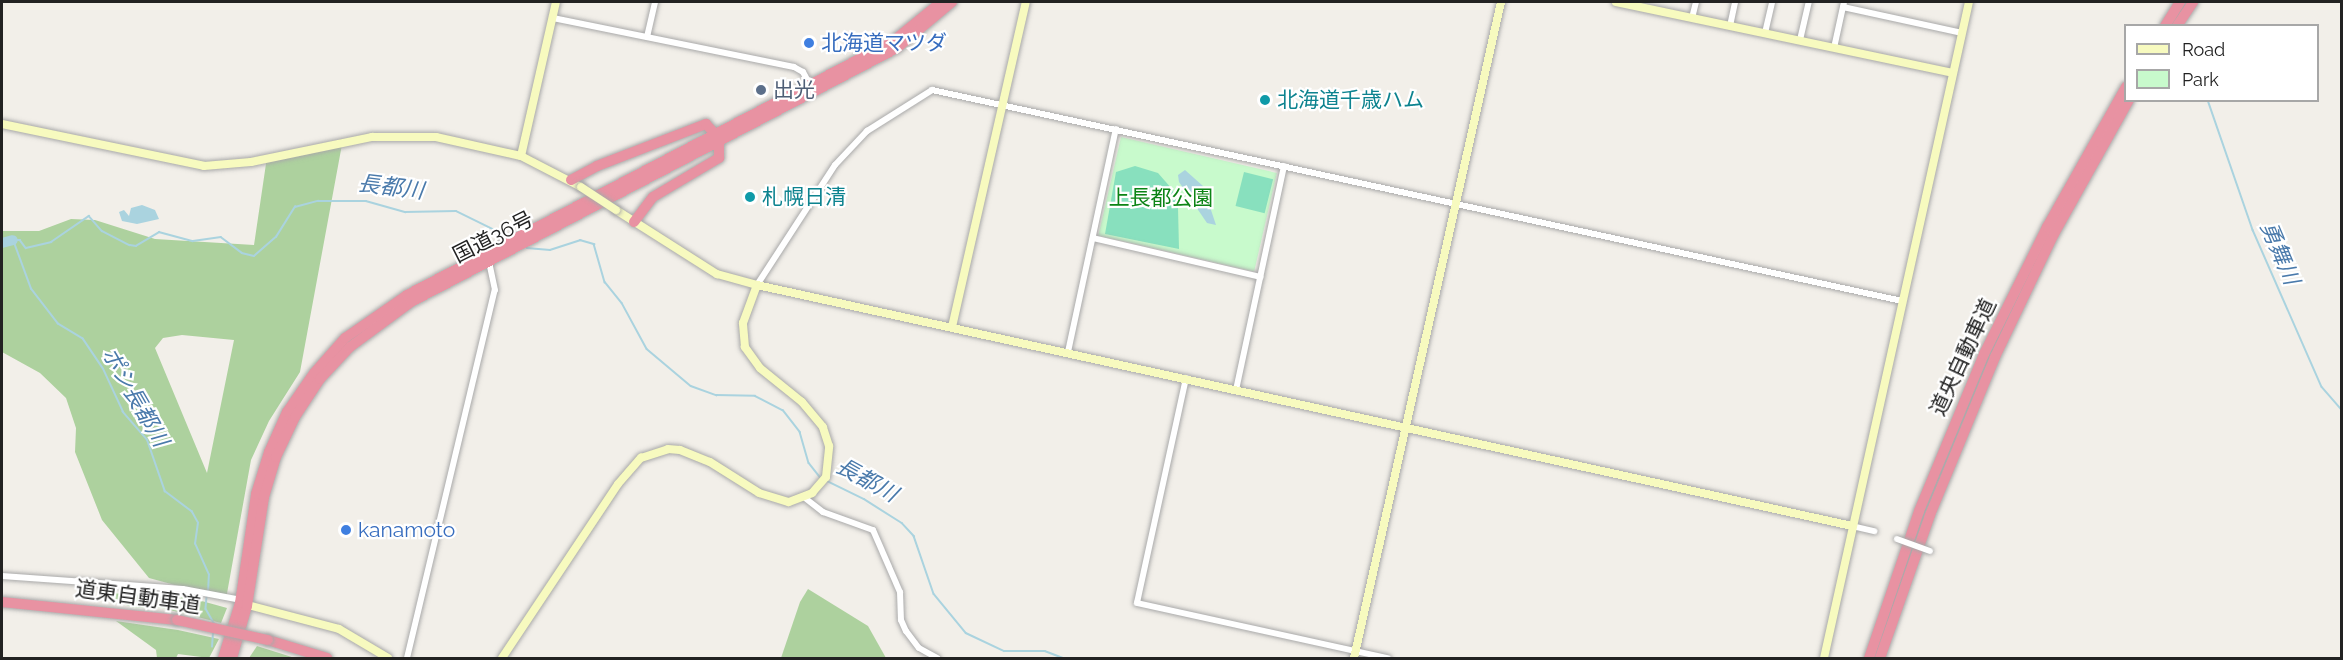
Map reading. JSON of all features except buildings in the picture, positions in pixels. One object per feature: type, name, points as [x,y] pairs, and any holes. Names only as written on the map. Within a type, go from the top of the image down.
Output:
[{"type":"highway","name":"国道36号","points":[[812,89],[892,42],[941,2]]},
{"type":"highway","name":"国道36号","points":[[232,658],[256,494],[269,452],[287,412],[314,373],[345,338],[407,295],[897,48],[952,2]]},
{"type":"highway","points":[[2166,24],[2180,2]]},
{"type":"highway","points":[[2178,24],[2193,2]]},
{"type":"highway","name":"道央自動車道","points":[[1869,658],[1923,500],[1984,354],[2053,216],[2124,91]]},
{"type":"highway","name":"道央自動車道","points":[[1880,658],[1941,484],[1995,357],[2054,234],[2128,102]]},
{"type":"highway","points":[[571,180],[597,165],[706,124],[717,138],[719,158],[653,197],[634,222]]},
{"type":"highway","name":"国道36号","points":[[223,658],[241,602],[264,497],[276,457],[295,417],[320,379],[350,347],[379,323],[717,138]]},
{"type":"highway","name":"道東自動車道","points":[[2,602],[177,620],[268,640],[327,658]]},
{"type":"highway","name":"道東自動車道","points":[[268,640],[315,658]]},
{"type":"street","points":[[521,156],[556,2]]},
{"type":"street","points":[[647,37],[655,2]]},
{"type":"street","points":[[952,327],[1026,2]]},
{"type":"street","points":[[1355,655],[1501,2]]},
{"type":"street","points":[[1616,2],[1658,6],[1692,18],[1953,73]]},
{"type":"street","points":[[1692,18],[1696,2]]},
{"type":"street","points":[[1730,26],[1735,2]]},
{"type":"street","points":[[1765,33],[1772,2]]},
{"type":"street","points":[[1800,40],[1809,2]]},
{"type":"street","points":[[1824,658],[1969,2]]},
{"type":"street","points":[[1834,48],[1844,4],[1962,33]]},
{"type":"street","points":[[553,18],[794,67],[803,72],[812,89]]},
{"type":"street","points":[[502,658],[618,484],[641,458],[668,449],[680,450],[710,462],[774,500],[789,502],[805,498],[819,487],[826,477],[829,446],[823,427],[802,402],[760,368],[745,347],[743,323],[757,285],[810,200],[867,131],[932,90],[1902,301]]},
{"type":"street","points":[[2,124],[204,166],[251,162],[347,141],[398,135],[475,143],[521,156],[571,180],[717,274],[757,285],[1874,531]]},
{"type":"street","points":[[1068,352],[1116,129]]},
{"type":"street","points":[[1236,390],[1284,166]]},
{"type":"street","points":[[1093,238],[1261,277]]},
{"type":"street","points":[[407,658],[495,290],[489,261]]},
{"type":"street","points":[[1186,378],[1137,603],[1355,655],[1388,658]]},
{"type":"street","points":[[805,498],[823,512],[873,530],[900,592],[901,620],[906,631],[919,648],[937,658]]},
{"type":"street","points":[[1897,539],[1930,551]]},
{"type":"street","points":[[2,576],[183,589],[241,602],[339,629],[388,658]]},
{"type":"green space","name":"上長都公園","points":[[1121,137],[1277,173],[1254,271],[1098,235]]},
{"type":"green space","points":[[343,139],[300,372],[269,421],[251,460],[226,599],[149,578],[102,520],[75,452],[76,428],[66,398],[40,373],[2,352],[2,231],[39,231],[71,219],[95,220],[155,239],[254,245],[267,157]],"holes":[[[182,335],[234,340],[207,473],[155,348],[163,338]]]},
{"type":"green space","points":[[1135,166],[1158,173],[1172,189],[1178,208],[1179,249],[1105,234],[1116,172]]},
{"type":"green space","points":[[1244,172],[1273,179],[1265,213],[1236,206]]},
{"type":"green space","points":[[808,589],[868,626],[886,658],[781,658],[800,602]]},
{"type":"green space","points":[[109,593],[191,598],[227,608],[221,623],[162,608],[134,608],[110,599]]},
{"type":"green space","points":[[116,621],[178,630],[219,639],[209,658],[178,654],[176,658],[157,658],[156,650]]},
{"type":"green space","points":[[257,646],[295,658],[249,658]]},
{"type":"water","points":[[1185,170],[1203,186],[1216,225],[1207,223],[1179,182],[1178,175]]},
{"type":"water","points":[[142,205],[155,210],[159,219],[137,224],[122,221],[119,212],[124,210],[129,216],[131,208]]},
{"type":"waterway","name":"勇舞川","points":[[2209,102],[2253,230],[2322,387],[2342,410]]},
{"type":"waterway","name":"長都川","points":[[208,592],[209,575],[195,544],[198,523],[192,512],[165,492],[147,440],[123,412],[103,369],[83,339],[58,324],[31,289],[13,240],[20,240],[26,248],[51,242],[89,216],[102,231],[130,245],[136,246],[159,232],[193,241],[221,237],[242,253],[254,256],[276,237],[295,207],[318,201],[366,201],[405,212],[456,211],[505,235]]},
{"type":"waterway","name":"長都川","points":[[2,243],[13,240]]},
{"type":"waterway","name":"長都川","points":[[527,248],[550,250],[580,240],[594,244],[605,282],[622,303],[647,349],[691,386],[716,395],[755,396],[783,410],[800,432],[809,463],[820,477]]},
{"type":"waterway","name":"長都川","points":[[827,481],[864,499],[902,523],[914,536],[934,594],[966,633],[1004,651],[1045,651],[1063,658]]},
{"type":"waterway","name":"ポシ長都川","points":[[207,597],[206,609],[214,623]]},
{"type":"waterway","name":"ポシ長都川","points":[[212,647],[213,633]]},
{"type":"place","name":"北海道マツダ","points":[[809,43]]},
{"type":"place","name":"出光","points":[[761,90]]},
{"type":"place","name":"北海道千歳ハム","points":[[1265,100]]},
{"type":"place","name":"札幌日清","points":[[750,197]]},
{"type":"place","name":"kanamoto","points":[[346,530]]}]
